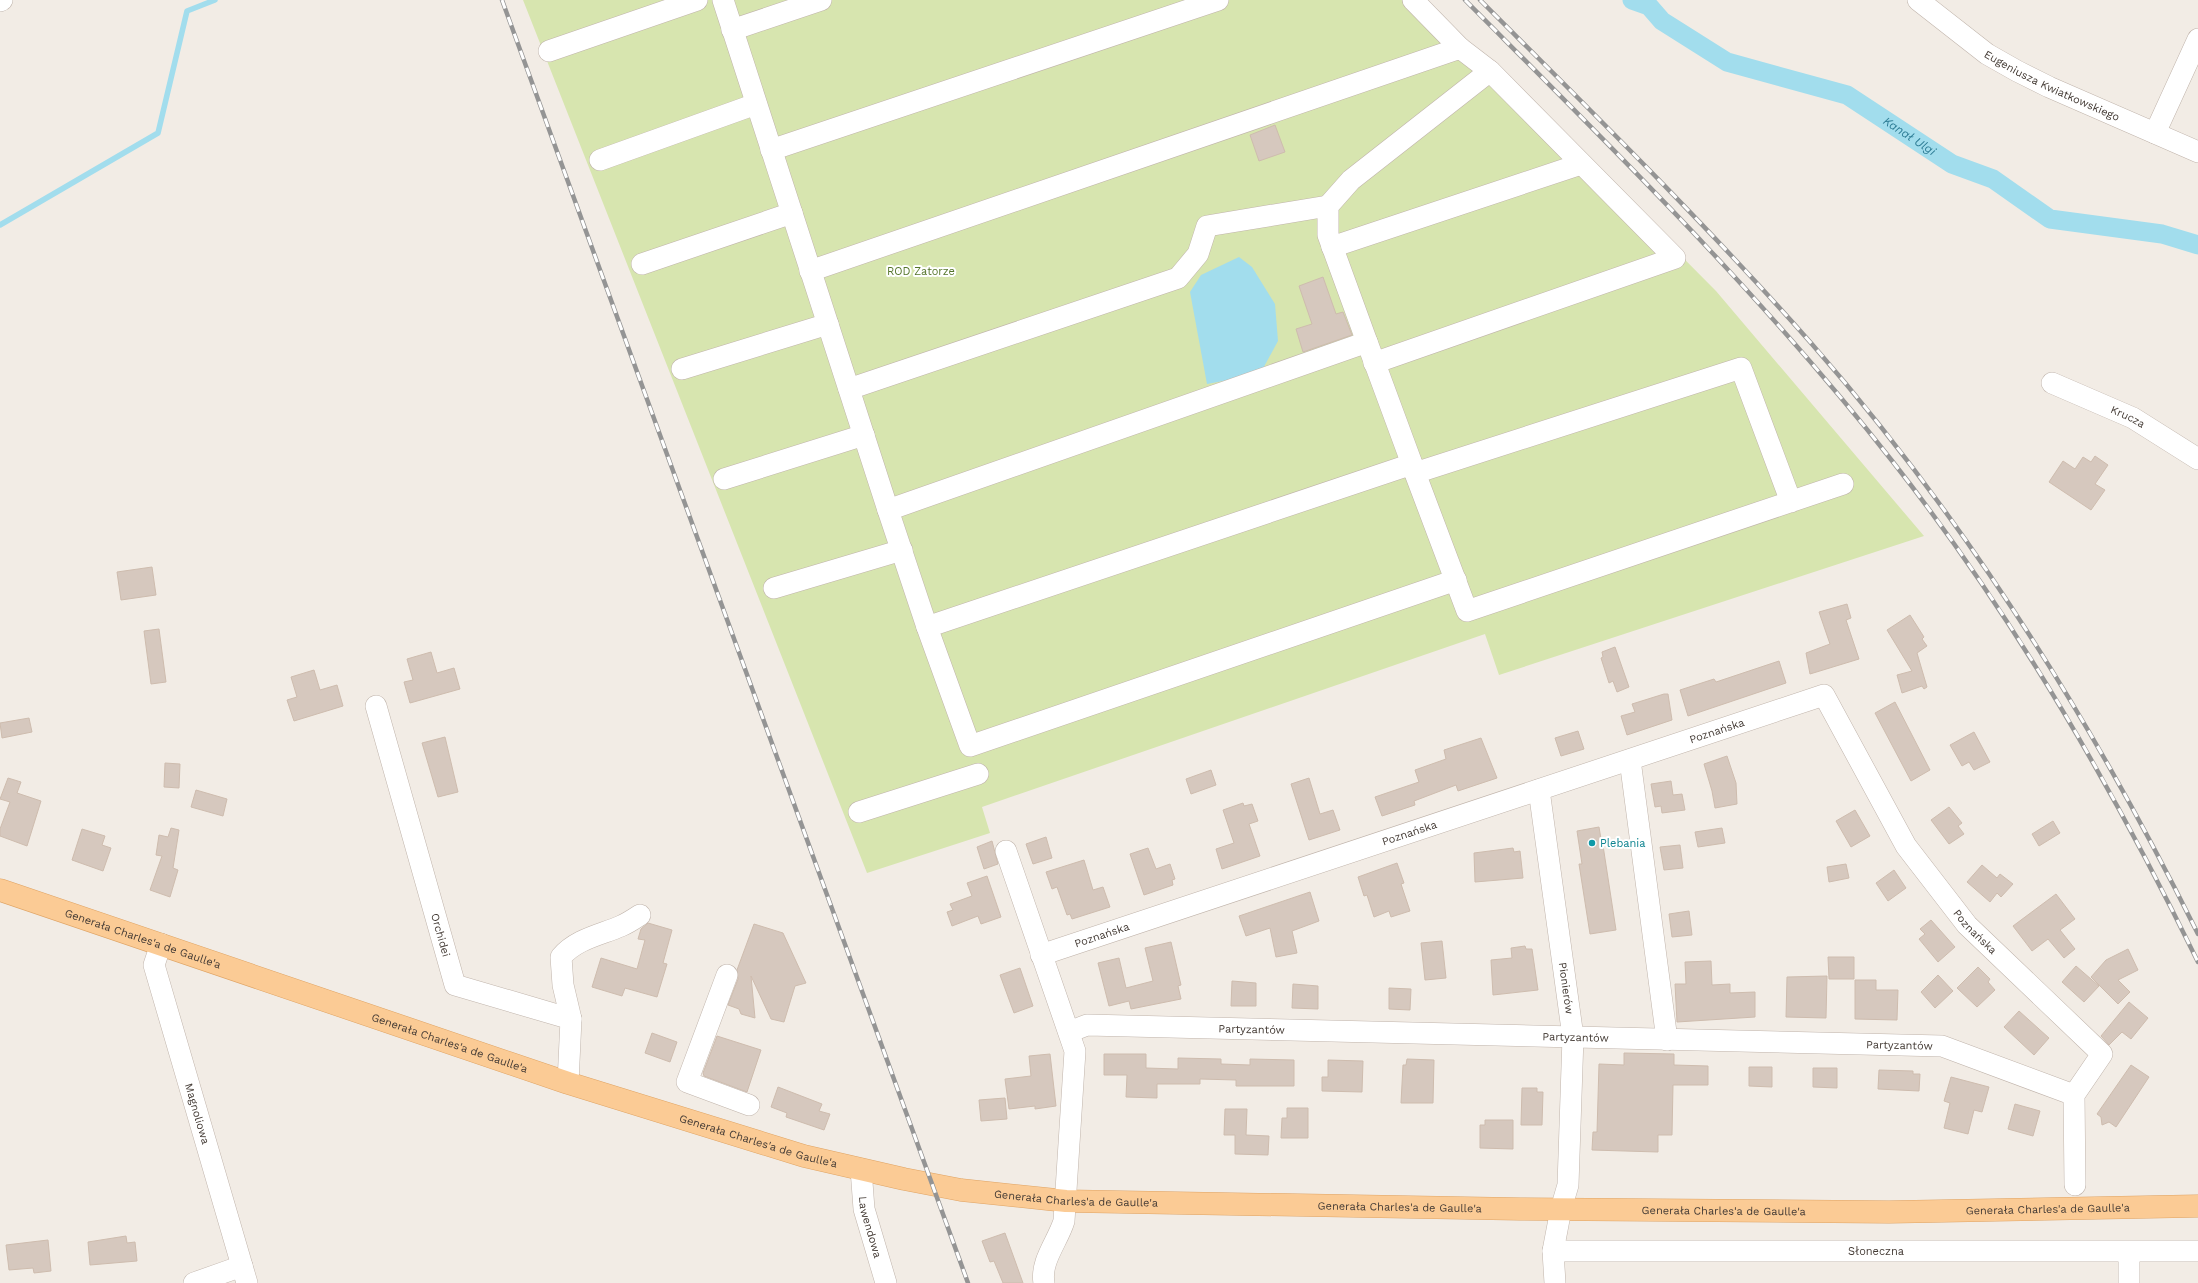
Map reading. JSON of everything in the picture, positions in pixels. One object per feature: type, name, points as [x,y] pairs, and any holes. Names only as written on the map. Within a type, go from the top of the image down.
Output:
[{"type":"main road","name":"Generała Charles'a de Gaulle'a","points":[[0,890],[568,1083],[804,1156],[954,1188],[1066,1201],[1561,1209],[1889,1212],[2198,1206]]},
{"type":"street","points":[[549,51],[697,0]]},
{"type":"street","points":[[723,0],[888,510],[973,759]]},
{"type":"street","points":[[732,30],[821,0]]},
{"type":"street","points":[[771,150],[1218,0]]},
{"type":"street","points":[[1374,363],[1674,258],[1490,71],[1460,48],[1413,0]]},
{"type":"street","name":"Eugeniusza Kwiatkowskiego","points":[[1918,0],[1987,54],[2017,71],[2049,88],[2198,152]]},
{"type":"street","points":[[2155,133],[2198,39]]},
{"type":"street","points":[[810,271],[1460,48]]},
{"type":"street","points":[[1490,71],[1350,180],[1328,206],[1328,235],[1332,247],[1374,363],[1468,610],[1843,484]]},
{"type":"street","points":[[600,160],[756,104]]},
{"type":"street","points":[[1332,247],[1581,164]]},
{"type":"street","points":[[849,390],[1178,278],[1198,254],[1207,226],[1328,206]]},
{"type":"street","points":[[642,264],[792,213]]},
{"type":"street","points":[[682,369],[828,324]]},
{"type":"street","points":[[888,510],[1367,342]]},
{"type":"street","points":[[927,626],[1414,469],[1741,368],[1791,502]]},
{"type":"street","name":"Krucza","points":[[2052,384],[2133,418],[2198,459]]},
{"type":"street","points":[[724,480],[864,435]]},
{"type":"street","points":[[774,588],[902,550]]},
{"type":"street","points":[[859,812],[973,759],[1456,580]]},
{"type":"street","name":"Poznańska","points":[[1041,954],[1824,695],[1906,846],[1967,925],[2102,1054],[2074,1094]]},
{"type":"street","name":"Orchidei","points":[[376,706],[455,985],[571,1019]]},
{"type":"street","points":[[1630,760],[1667,1040]]},
{"type":"street","name":"Pionierów","points":[[1539,790],[1573,1037],[1568,1185],[1561,1209],[1553,1252],[1555,1283]]},
{"type":"street","points":[[1006,851],[1075,1051],[1064,1221],[1059,1237],[1044,1264],[1044,1283]]},
{"type":"street","points":[[568,1083],[571,1019],[563,985],[561,957],[568,949],[596,934],[622,926],[640,915]]},
{"type":"street","name":"Magnoliowa","points":[[161,944],[154,965],[245,1275]]},
{"type":"street","points":[[727,975],[687,1082],[749,1105]]},
{"type":"street","name":"Partyzantów","points":[[1069,1032],[1087,1025],[1942,1046],[2074,1094]]},
{"type":"street","points":[[2074,1094],[2075,1185]]},
{"type":"street","name":"Lawendowa","points":[[861,1169],[864,1209],[886,1283]]},
{"type":"street","name":"Słoneczna","points":[[1553,1252],[2198,1251]]},
{"type":"street","points":[[2128,1283],[2129,1252]]},
{"type":"street","points":[[194,1283],[245,1275]]},
{"type":"green space","name":"ROD Zatorze","points":[[523,0],[1427,0],[1716,291],[1924,536],[1499,675],[1485,634],[982,807],[990,833],[867,873]]},
{"type":"water","points":[[1239,257],[1252,267],[1275,304],[1278,341],[1260,374],[1207,384],[1190,292],[1201,275]]},
{"type":"building","points":[[1275,125],[1285,152],[1259,161],[1250,135]]},
{"type":"building","points":[[1323,277],[1336,314],[1343,312],[1352,335],[1303,352],[1296,329],[1312,324],[1299,286]]},
{"type":"building","points":[[2095,456],[2108,465],[2095,484],[2105,490],[2091,510],[2049,482],[2063,461],[2075,469],[2083,457],[2091,462]]},
{"type":"building","points":[[152,567],[156,595],[121,600],[117,572]]},
{"type":"building","points":[[1847,604],[1851,618],[1846,620],[1859,659],[1810,674],[1806,653],[1830,644],[1819,612]]},
{"type":"building","points":[[1910,615],[1924,637],[1922,639],[1927,646],[1917,653],[1927,687],[1924,689],[1922,686],[1902,693],[1897,675],[1912,671],[1887,630]]},
{"type":"building","points":[[159,629],[166,682],[151,684],[144,631]]},
{"type":"building","points":[[1615,647],[1629,687],[1617,692],[1613,681],[1609,683],[1601,658],[1603,657],[1602,652]]},
{"type":"building","points":[[431,652],[437,673],[454,668],[460,689],[410,703],[404,682],[413,680],[407,659]]},
{"type":"building","points":[[1779,661],[1786,683],[1688,716],[1680,690],[1714,679],[1716,682]]},
{"type":"building","points":[[314,670],[320,690],[337,685],[343,706],[294,721],[287,700],[297,697],[291,677]]},
{"type":"building","points":[[1668,694],[1672,720],[1627,735],[1621,716],[1635,712],[1632,704]]},
{"type":"building","points":[[1895,702],[1930,770],[1911,781],[1875,713]]},
{"type":"building","points":[[29,718],[32,732],[2,738],[0,723]]},
{"type":"building","points":[[1578,731],[1584,749],[1561,756],[1555,738]]},
{"type":"building","points":[[1974,732],[1990,762],[1974,770],[1969,762],[1962,766],[1950,745]]},
{"type":"building","points":[[445,737],[458,792],[438,797],[422,743]]},
{"type":"building","points":[[1481,738],[1497,778],[1458,791],[1456,785],[1414,801],[1415,805],[1382,816],[1375,797],[1419,782],[1415,770],[1446,759],[1444,750]]},
{"type":"building","points":[[1727,756],[1736,783],[1737,804],[1715,808],[1712,791],[1704,764]]},
{"type":"building","points":[[165,763],[180,764],[179,788],[164,787]]},
{"type":"building","points":[[1211,770],[1216,785],[1191,794],[1186,779]]},
{"type":"building","points":[[8,778],[21,782],[17,793],[41,801],[27,846],[0,836],[0,829],[10,802],[0,799]]},
{"type":"building","points":[[1309,778],[1320,814],[1333,810],[1340,830],[1309,840],[1291,784]]},
{"type":"building","points":[[1671,781],[1673,795],[1682,794],[1685,810],[1662,813],[1661,806],[1655,807],[1651,784]]},
{"type":"building","points":[[196,790],[227,799],[223,816],[191,807]]},
{"type":"building","points":[[1243,803],[1244,806],[1252,804],[1258,821],[1249,824],[1260,856],[1222,869],[1216,849],[1234,843],[1223,810]]},
{"type":"building","points":[[1949,807],[1962,823],[1958,826],[1964,834],[1949,844],[1931,820]]},
{"type":"building","points":[[1855,810],[1870,836],[1851,847],[1836,821]]},
{"type":"building","points":[[2053,821],[2060,833],[2039,846],[2032,834]]},
{"type":"building","points":[[1599,827],[1616,930],[1590,934],[1579,864],[1582,864],[1577,831]]},
{"type":"building","points":[[171,828],[179,830],[173,868],[178,870],[170,897],[150,890],[162,856],[156,855],[159,835],[168,837]]},
{"type":"building","points":[[1722,828],[1725,843],[1698,847],[1695,832]]},
{"type":"building","points":[[82,829],[105,836],[102,845],[111,848],[103,871],[72,860]]},
{"type":"building","points":[[1046,837],[1052,858],[1033,864],[1026,844]]},
{"type":"building","points":[[992,841],[998,864],[984,869],[977,847]]},
{"type":"building","points":[[1680,845],[1683,868],[1664,870],[1660,847]]},
{"type":"building","points":[[1148,848],[1156,869],[1170,864],[1175,879],[1172,880],[1173,885],[1144,895],[1130,854]]},
{"type":"building","points":[[1513,848],[1514,852],[1520,851],[1523,878],[1475,882],[1474,853]]},
{"type":"building","points":[[1084,860],[1093,890],[1103,887],[1110,907],[1072,919],[1070,914],[1067,915],[1057,887],[1052,889],[1046,872]]},
{"type":"building","points":[[1397,863],[1404,883],[1401,884],[1410,911],[1391,917],[1389,911],[1374,917],[1367,895],[1364,896],[1358,877]]},
{"type":"building","points":[[1846,864],[1849,878],[1829,882],[1827,867]]},
{"type":"building","points":[[1982,865],[1997,878],[2000,874],[2013,884],[2001,897],[1997,893],[1990,902],[1967,882]]},
{"type":"building","points":[[1894,870],[1906,888],[1888,901],[1876,883]]},
{"type":"building","points":[[987,876],[1001,917],[981,924],[978,916],[952,926],[947,912],[953,910],[950,904],[972,896],[967,883]]},
{"type":"building","points":[[1310,892],[1319,921],[1292,931],[1297,953],[1276,957],[1270,928],[1246,936],[1239,916]]},
{"type":"building","points":[[2056,894],[2075,919],[2060,930],[2075,949],[2064,958],[2048,939],[2032,951],[2013,926]]},
{"type":"building","points":[[1689,911],[1692,935],[1672,937],[1669,914]]},
{"type":"building","points":[[1931,920],[1955,947],[1938,962],[1919,939],[1925,934],[1920,929]]},
{"type":"building","points":[[648,923],[672,930],[663,963],[667,964],[657,997],[625,988],[622,996],[592,987],[601,958],[637,969],[645,940],[638,939],[641,929]]},
{"type":"building","points":[[754,924],[783,933],[806,983],[795,986],[784,1022],[771,1019],[751,976],[755,1018],[741,1014],[739,1009],[728,1005],[738,979],[737,970]]},
{"type":"building","points":[[1442,941],[1446,978],[1425,980],[1421,943]]},
{"type":"building","points":[[1171,942],[1181,985],[1178,986],[1181,999],[1131,1009],[1129,1001],[1109,1006],[1098,963],[1119,958],[1126,988],[1153,981],[1145,948]]},
{"type":"building","points":[[1525,946],[1526,949],[1532,949],[1538,990],[1493,995],[1491,960],[1512,958],[1511,948]]},
{"type":"building","points":[[2128,949],[2138,970],[2118,980],[2130,992],[2118,1004],[2091,977],[2106,960]]},
{"type":"building","points":[[1828,957],[1854,957],[1854,979],[1829,979]]},
{"type":"building","points":[[1711,961],[1712,985],[1730,984],[1730,993],[1755,992],[1755,1017],[1677,1022],[1675,984],[1686,984],[1685,962]]},
{"type":"building","points":[[2076,966],[2099,986],[2084,1002],[2062,982]]},
{"type":"building","points":[[1978,967],[1990,979],[1988,982],[1995,990],[1977,1007],[1957,988]]},
{"type":"building","points":[[1020,968],[1033,1006],[1014,1013],[1000,975]]},
{"type":"building","points":[[1938,975],[1953,991],[1935,1008],[1921,992]]},
{"type":"building","points":[[1827,976],[1826,1018],[1786,1017],[1787,977]]},
{"type":"building","points":[[1855,980],[1876,980],[1876,990],[1898,990],[1897,1020],[1855,1019]]},
{"type":"building","points":[[1232,981],[1256,983],[1256,1006],[1231,1006]]},
{"type":"building","points":[[1293,984],[1318,986],[1318,1009],[1292,1008]]},
{"type":"building","points":[[1389,988],[1411,989],[1410,1010],[1389,1009]]},
{"type":"building","points":[[2129,1002],[2148,1018],[2131,1039],[2122,1032],[2109,1045],[2101,1036]]},
{"type":"building","points":[[2019,1011],[2049,1038],[2034,1055],[2004,1027]]},
{"type":"building","points":[[652,1033],[677,1042],[670,1062],[645,1053]]},
{"type":"building","points":[[717,1036],[761,1050],[747,1092],[704,1076],[703,1073]]},
{"type":"building","points":[[1624,1053],[1674,1054],[1674,1065],[1708,1066],[1708,1085],[1673,1085],[1672,1135],[1658,1135],[1658,1152],[1592,1150],[1593,1132],[1597,1132],[1599,1064],[1624,1065]]},
{"type":"building","points":[[1050,1054],[1056,1106],[1035,1109],[1035,1106],[1009,1109],[1005,1079],[1031,1076],[1029,1056]]},
{"type":"building","points":[[1104,1054],[1146,1054],[1146,1068],[1178,1069],[1178,1058],[1221,1059],[1221,1064],[1250,1065],[1250,1059],[1294,1060],[1294,1086],[1236,1086],[1236,1080],[1200,1079],[1200,1084],[1157,1084],[1157,1098],[1126,1097],[1127,1075],[1104,1075]]},
{"type":"building","points":[[1407,1059],[1434,1060],[1433,1103],[1401,1103],[1403,1065],[1406,1065]]},
{"type":"building","points":[[1328,1060],[1363,1061],[1362,1092],[1322,1091],[1322,1077],[1328,1077]]},
{"type":"building","points":[[2131,1065],[2149,1077],[2116,1127],[2109,1122],[2102,1125],[2101,1117],[2097,1114]]},
{"type":"building","points":[[1749,1067],[1772,1067],[1772,1087],[1749,1086]]},
{"type":"building","points":[[1813,1068],[1837,1068],[1837,1088],[1813,1087]]},
{"type":"building","points":[[1879,1070],[1913,1071],[1913,1074],[1920,1074],[1919,1091],[1878,1089]]},
{"type":"building","points":[[1951,1077],[1989,1087],[1982,1112],[1974,1110],[1968,1134],[1944,1128],[1950,1103],[1944,1101]]},
{"type":"building","points":[[778,1087],[822,1104],[819,1111],[830,1114],[824,1130],[786,1117],[787,1113],[771,1107]]},
{"type":"building","points":[[1522,1088],[1537,1088],[1537,1092],[1543,1092],[1542,1125],[1521,1125]]},
{"type":"building","points":[[1005,1098],[1007,1119],[981,1121],[979,1100]]},
{"type":"building","points":[[2015,1104],[2040,1111],[2033,1136],[2008,1129]]},
{"type":"building","points":[[1287,1108],[1308,1108],[1308,1138],[1281,1138],[1282,1118],[1287,1118]]},
{"type":"building","points":[[1225,1109],[1247,1109],[1246,1135],[1269,1136],[1268,1155],[1235,1154],[1235,1135],[1224,1135]]},
{"type":"building","points":[[1485,1120],[1513,1120],[1513,1149],[1480,1148],[1480,1125],[1485,1125]]},
{"type":"building","points":[[1005,1233],[1023,1283],[1003,1283],[994,1261],[990,1262],[982,1241]]},
{"type":"building","points":[[126,1236],[127,1243],[135,1242],[137,1261],[90,1265],[88,1242]]},
{"type":"building","points":[[48,1240],[51,1271],[34,1273],[33,1268],[9,1270],[6,1245]]},
{"type":"waterway","points":[[0,225],[158,133],[187,11],[215,0]]},
{"type":"waterway","name":"Kanał Ulgi","points":[[1632,0],[1649,6],[1662,21],[1727,62],[1847,95],[1952,164],[1993,179],[2050,219],[2162,234],[2198,245]]},
{"type":"railway","points":[[502,0],[968,1283]]},
{"type":"railway","points":[[1465,0],[1631,168],[1739,282],[1792,341],[1893,462],[1980,580],[2059,704],[2131,831],[2198,962]]},
{"type":"railway","points":[[1480,0],[1731,255],[1811,343],[1868,411],[1923,481],[1974,552],[2024,626],[2071,701],[2158,855],[2198,934]]},
{"type":"place","name":"Plebania","points":[[1592,843]]}]
